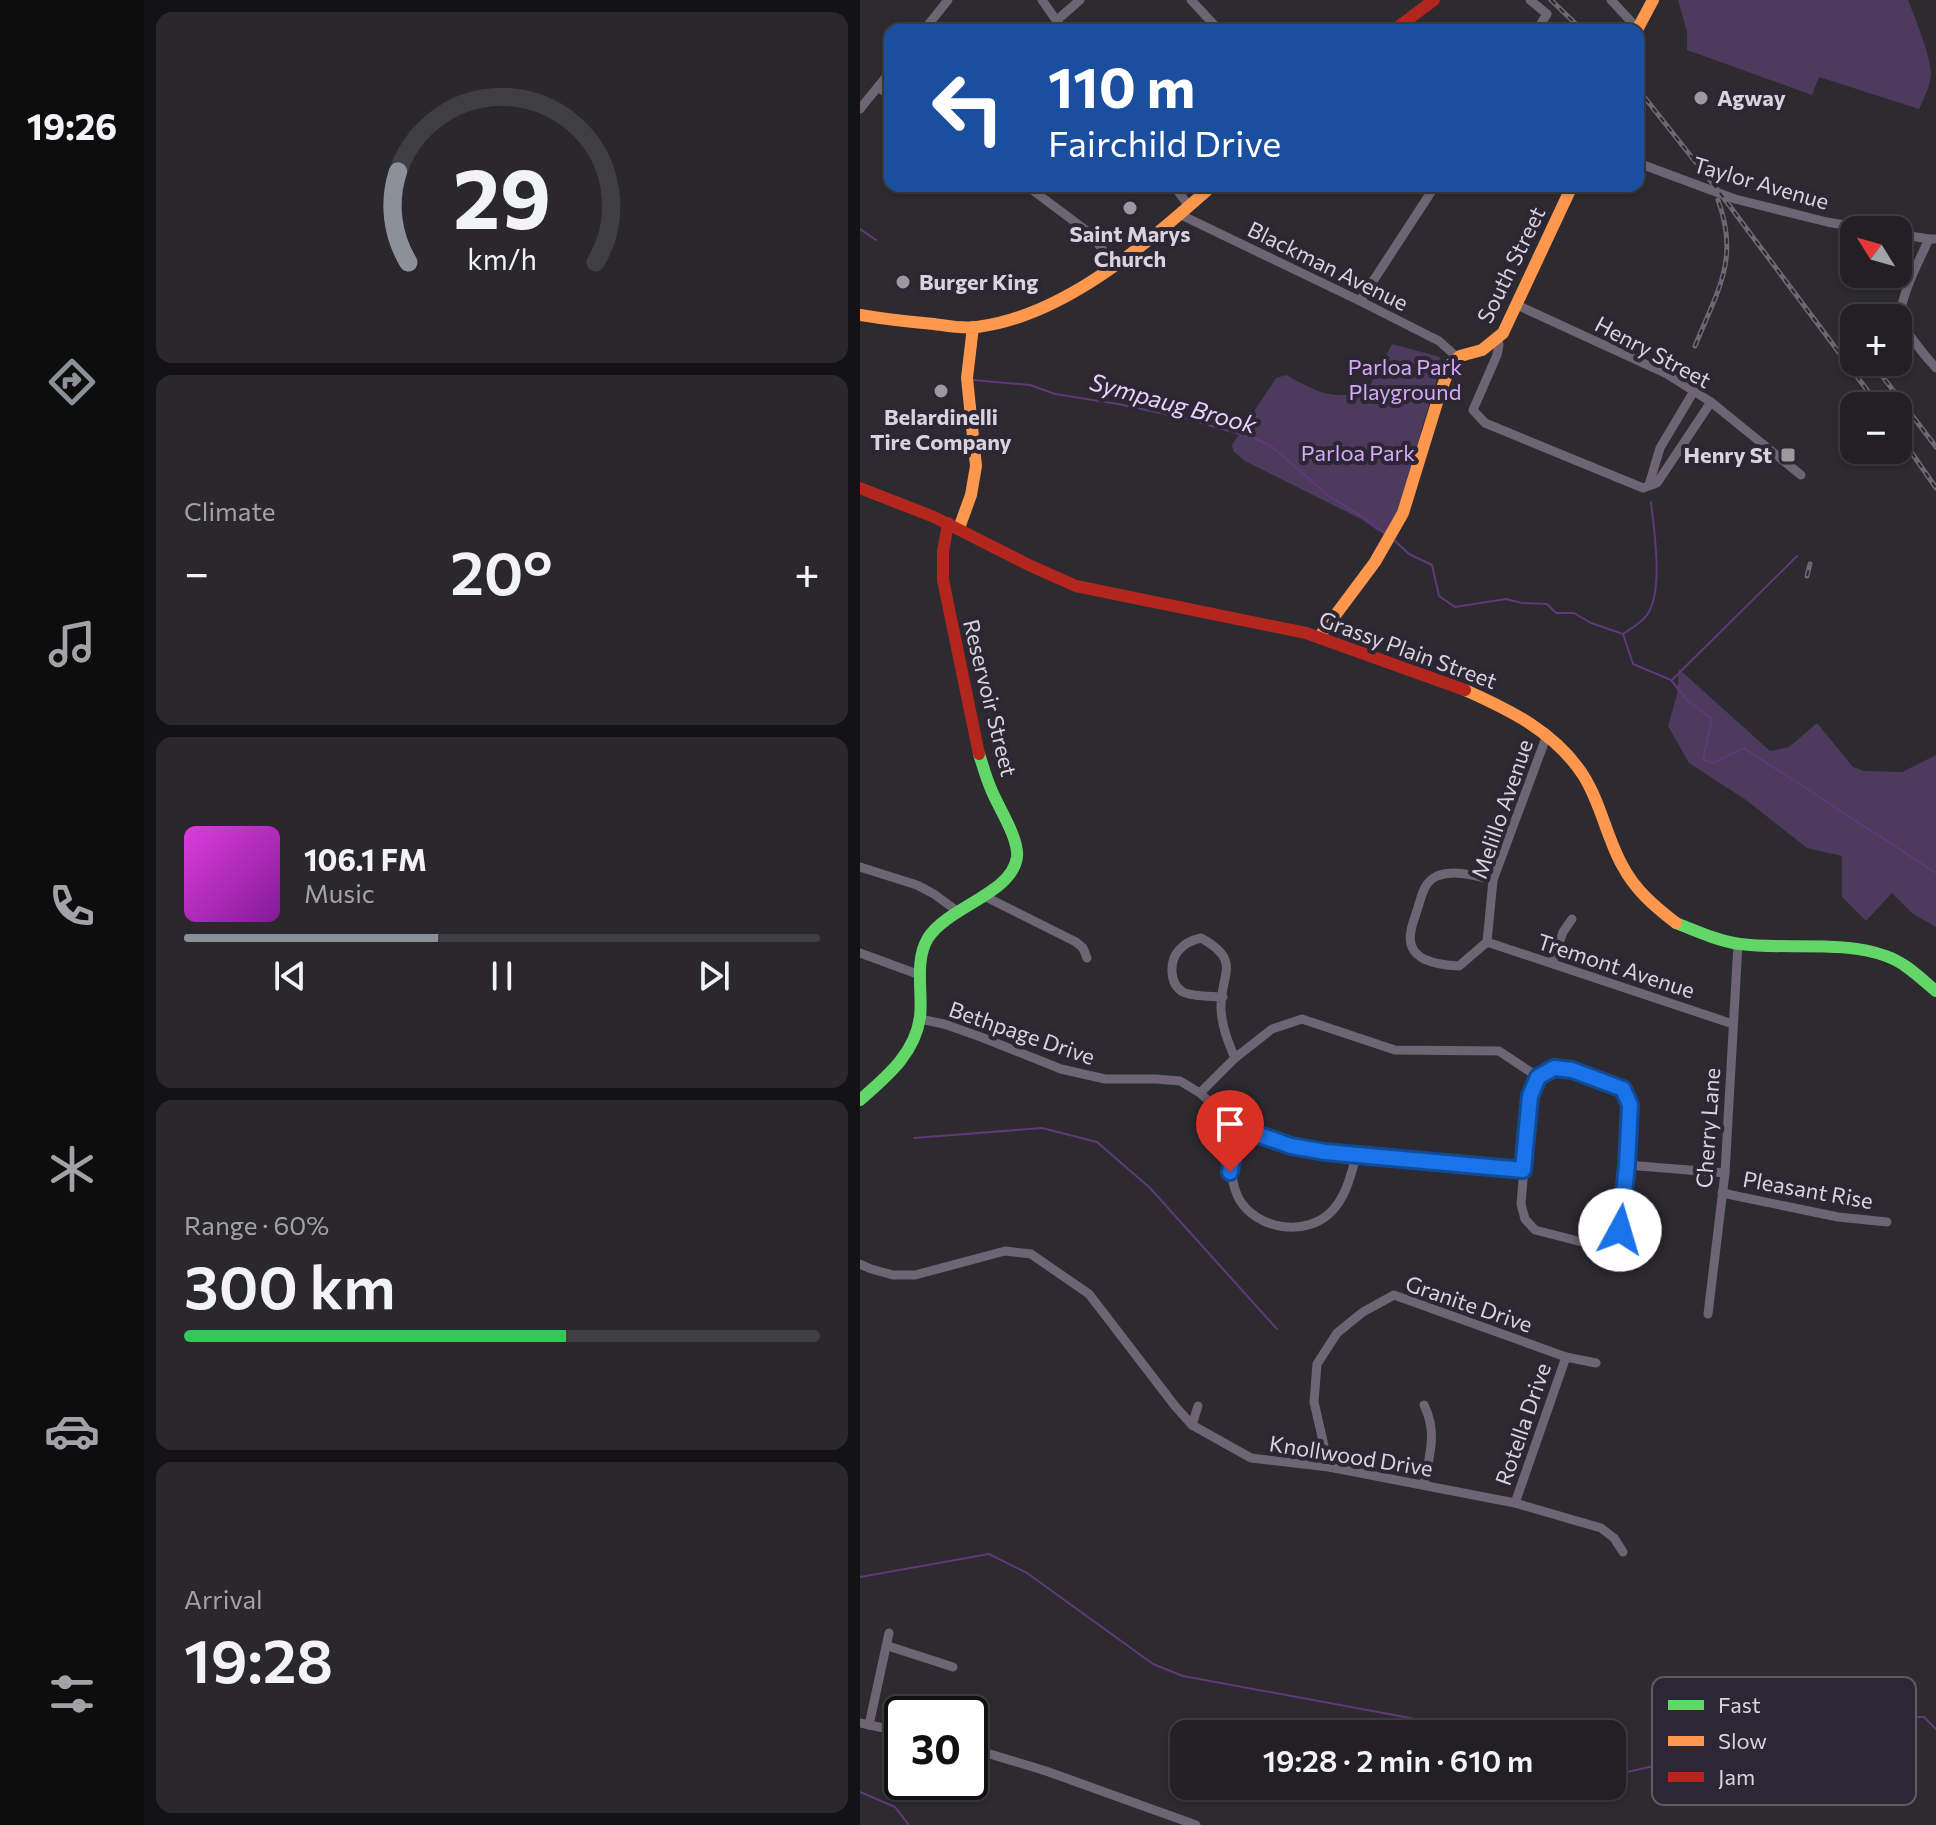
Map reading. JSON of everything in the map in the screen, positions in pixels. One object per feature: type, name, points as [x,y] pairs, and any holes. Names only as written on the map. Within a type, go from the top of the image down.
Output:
[{"type":"main road","points":[[1402,24],[1434,0]]},
{"type":"main road","points":[[1640,24],[1653,0]]},
{"type":"main road","points":[[860,315],[973,327],[1015,319],[1037,310],[1114,265],[1205,192]]},
{"type":"main road","name":"South Street","points":[[1457,357],[1482,350],[1498,340],[1509,324],[1569,192]]},
{"type":"main road","name":"Reservoir Street","points":[[860,1100],[900,1063],[910,1048],[920,1019],[920,975],[927,939],[957,911],[1009,878],[1018,858],[1017,847],[977,749],[943,580],[943,552],[953,526],[971,495],[976,466],[967,378],[973,327]]},
{"type":"main road","points":[[1319,637],[1375,562],[1403,513],[1442,385],[1457,357]]},
{"type":"main road","name":"Grassy Plain Street","points":[[860,488],[953,526],[1076,586],[1306,633],[1479,695],[1508,709],[1547,735],[1566,753],[1596,799],[1621,864],[1636,888],[1676,923],[1738,944],[1861,949],[1887,956],[1908,967],[1936,991]]},
{"type":"street","points":[[929,24],[948,0]]},
{"type":"street","points":[[1042,0],[1059,24]]},
{"type":"street","points":[[1057,20],[1080,0]]},
{"type":"street","points":[[1191,0],[1213,24]]},
{"type":"street","points":[[1530,0],[1547,14],[1541,24]]},
{"type":"street","points":[[1611,0],[1633,24]]},
{"type":"street","points":[[860,109],[884,80]]},
{"type":"street","points":[[878,87],[884,92]]},
{"type":"street","name":"Taylor Avenue","points":[[1644,165],[1735,199],[1840,224]]},
{"type":"street","points":[[1035,192],[1091,234],[1114,265]]},
{"type":"street","points":[[1176,192],[1184,210]]},
{"type":"street","points":[[1360,301],[1431,192]]},
{"type":"street","name":"Blackman Avenue","points":[[1184,210],[1439,341],[1457,357]]},
{"type":"street","points":[[1912,236],[1933,239],[1901,306],[1900,320],[1936,368]]},
{"type":"street","name":"Henry Street","points":[[1517,305],[1667,374],[1711,402],[1801,475]]},
{"type":"street","points":[[1498,340],[1499,350],[1473,410],[1485,423],[1641,487],[1657,483],[1711,402]]},
{"type":"street","points":[[1649,485],[1660,448],[1694,391]]},
{"type":"street","name":"Melillo Avenue","points":[[1487,942],[1493,880],[1547,735]]},
{"type":"street","points":[[860,867],[917,885],[957,911]]},
{"type":"street","points":[[1487,942],[1459,966],[1437,965],[1424,961],[1414,949],[1410,935],[1425,886],[1437,877],[1460,873],[1493,880]]},
{"type":"street","points":[[984,896],[1076,942],[1087,958]]},
{"type":"street","points":[[1552,963],[1563,932],[1572,919]]},
{"type":"street","points":[[1223,997],[1184,993],[1173,979],[1172,967],[1179,950],[1190,941],[1201,938],[1214,945],[1228,966],[1223,997],[1221,1008],[1225,1037],[1235,1058]]},
{"type":"street","name":"Tremont Avenue","points":[[1487,942],[1733,1024]]},
{"type":"street","name":"Cherry Lane","points":[[1708,1314],[1725,1173],[1738,944]]},
{"type":"street","points":[[860,953],[920,975]]},
{"type":"street","name":"Bethpage Drive","points":[[920,1019],[981,1037],[1061,1069],[1105,1079],[1180,1081],[1200,1093],[1237,1127],[1291,1146],[1356,1156],[1523,1170]]},
{"type":"street","points":[[1200,1093],[1235,1058],[1272,1029],[1302,1019],[1395,1050],[1499,1051],[1538,1077]]},
{"type":"street","points":[[1554,1068],[1572,1070],[1623,1089],[1630,1105],[1627,1165],[1620,1230],[1608,1241],[1582,1242],[1535,1230],[1525,1219],[1521,1204],[1530,1096],[1538,1077],[1554,1068]]},
{"type":"street","points":[[1237,1127],[1230,1172],[1239,1199],[1254,1215],[1273,1225],[1304,1226],[1330,1213],[1343,1196],[1356,1156]]},
{"type":"street","points":[[1627,1165],[1725,1173]]},
{"type":"street","name":"Pleasant Rise","points":[[1722,1193],[1838,1217],[1887,1222]]},
{"type":"street","name":"Knollwood Drive","points":[[860,1264],[893,1275],[915,1275],[1005,1251],[1031,1254],[1089,1294],[1192,1425],[1251,1458],[1329,1467],[1515,1503],[1601,1528],[1614,1538],[1623,1552]]},
{"type":"street","name":"Granite Drive","points":[[1329,1467],[1314,1402],[1317,1364],[1337,1333],[1363,1312],[1394,1295],[1566,1357],[1596,1363]]},
{"type":"street","name":"Rotella Drive","points":[[1515,1503],[1566,1357]]},
{"type":"street","points":[[1424,1405],[1430,1417],[1433,1436],[1424,1485]]},
{"type":"street","points":[[1192,1425],[1198,1406]]},
{"type":"street","points":[[865,1724],[889,1633]]},
{"type":"street","points":[[888,1646],[953,1667]]},
{"type":"street","points":[[988,1753],[1196,1825]]},
{"type":"green space","points":[[1678,0],[1908,0],[1930,65],[1927,91],[1919,109],[1819,77],[1812,95],[1687,50],[1687,32]]},
{"type":"green space","name":"Parloa Park","points":[[1392,344],[1440,357],[1421,431],[1419,451],[1398,515],[1385,533],[1245,461],[1234,452],[1232,445],[1276,378],[1286,375],[1335,395],[1356,393],[1368,389]]},
{"type":"green space","points":[[1679,669],[1770,751],[1789,747],[1817,723],[1853,767],[1864,771],[1902,772],[1936,755],[1936,927],[1913,914],[1892,893],[1866,921],[1842,897],[1842,856],[1807,848],[1746,800],[1689,763],[1668,726],[1677,695]]},
{"type":"waterway","name":"Sympaug Brook","points":[[860,229],[876,240]]},
{"type":"waterway","name":"Sympaug Brook","points":[[973,380],[1030,385],[1055,394],[1184,418],[1254,438],[1271,446],[1329,496],[1384,533]]},
{"type":"waterway","points":[[1623,634],[1647,615],[1655,591],[1657,576],[1651,502]]},
{"type":"waterway","name":"Sympaug Brook","points":[[1395,541],[1409,554],[1432,565],[1439,596],[1455,607],[1506,599],[1547,604],[1556,613],[1574,613],[1591,623],[1623,634],[1633,664],[1671,680],[1688,701],[1712,719],[1703,760],[1713,763],[1744,748],[1936,873]]},
{"type":"waterway","points":[[1673,679],[1797,556]]},
{"type":"waterway","points":[[914,1138],[1042,1128],[1097,1142],[1150,1188],[1277,1329]]},
{"type":"waterway","points":[[860,1577],[989,1554],[1027,1573],[1153,1664],[1183,1676],[1421,1720]]},
{"type":"waterway","points":[[1916,1717],[1924,1717],[1936,1729]]},
{"type":"waterway","points":[[1626,1772],[1652,1766]]},
{"type":"waterway","points":[[860,1792],[895,1807],[909,1825]]},
{"type":"railway","points":[[1551,0],[1576,24]]},
{"type":"railway","points":[[1644,97],[1869,392]]},
{"type":"railway","points":[[1695,346],[1718,291],[1726,258],[1727,240],[1718,200]]},
{"type":"railway","points":[[1882,376],[1936,447]]},
{"type":"railway","points":[[1912,453],[1936,488]]},
{"type":"railway","points":[[1807,576],[1810,564]]},
{"type":"traffic: fast","points":[[860,1100],[898,1064],[912,1042],[920,1017],[921,957],[928,938],[950,917],[1004,881],[1013,870],[1017,857],[1015,841],[989,785],[979,754]]},
{"type":"traffic: fast","points":[[1676,923],[1740,944],[1869,951],[1900,963],[1936,991]]},
{"type":"traffic: slow","points":[[1640,24],[1653,0]]},
{"type":"traffic: slow","points":[[860,315],[966,328],[1010,320],[1073,293],[1103,274],[1205,192]]},
{"type":"traffic: slow","points":[[1319,637],[1375,562],[1403,513],[1451,364],[1460,356],[1482,350],[1503,333],[1569,192]]},
{"type":"traffic: slow","points":[[959,528],[971,495],[976,466],[967,378],[973,327]]},
{"type":"traffic: slow","points":[[1465,690],[1530,724],[1572,760],[1589,786],[1627,874],[1646,897],[1676,923]]},
{"type":"traffic: jam","points":[[1402,24],[1434,0]]},
{"type":"traffic: jam","points":[[860,488],[934,517],[1076,586],[1306,633],[1465,690]]},
{"type":"traffic: jam","points":[[948,523],[943,552],[943,580],[979,754]]},
{"type":"place","name":"Agway","points":[[1701,98]]},
{"type":"place","name":"Saint Marys Church","points":[[1130,208]]},
{"type":"place","name":"Burger King","points":[[903,282]]},
{"type":"place","name":"Belardinelli Tire Company","points":[[941,391]]},
{"type":"place","name":"Henry St","points":[[1788,455]]},
{"type":"route","points":[[1230,1172],[1237,1127],[1291,1146],[1325,1152],[1523,1170],[1530,1096],[1538,1077],[1554,1068],[1572,1070],[1623,1089],[1630,1105],[1620,1230]]},
{"type":"park label","name":"Parloa Park Playground","points":[[1405,380]]}]
